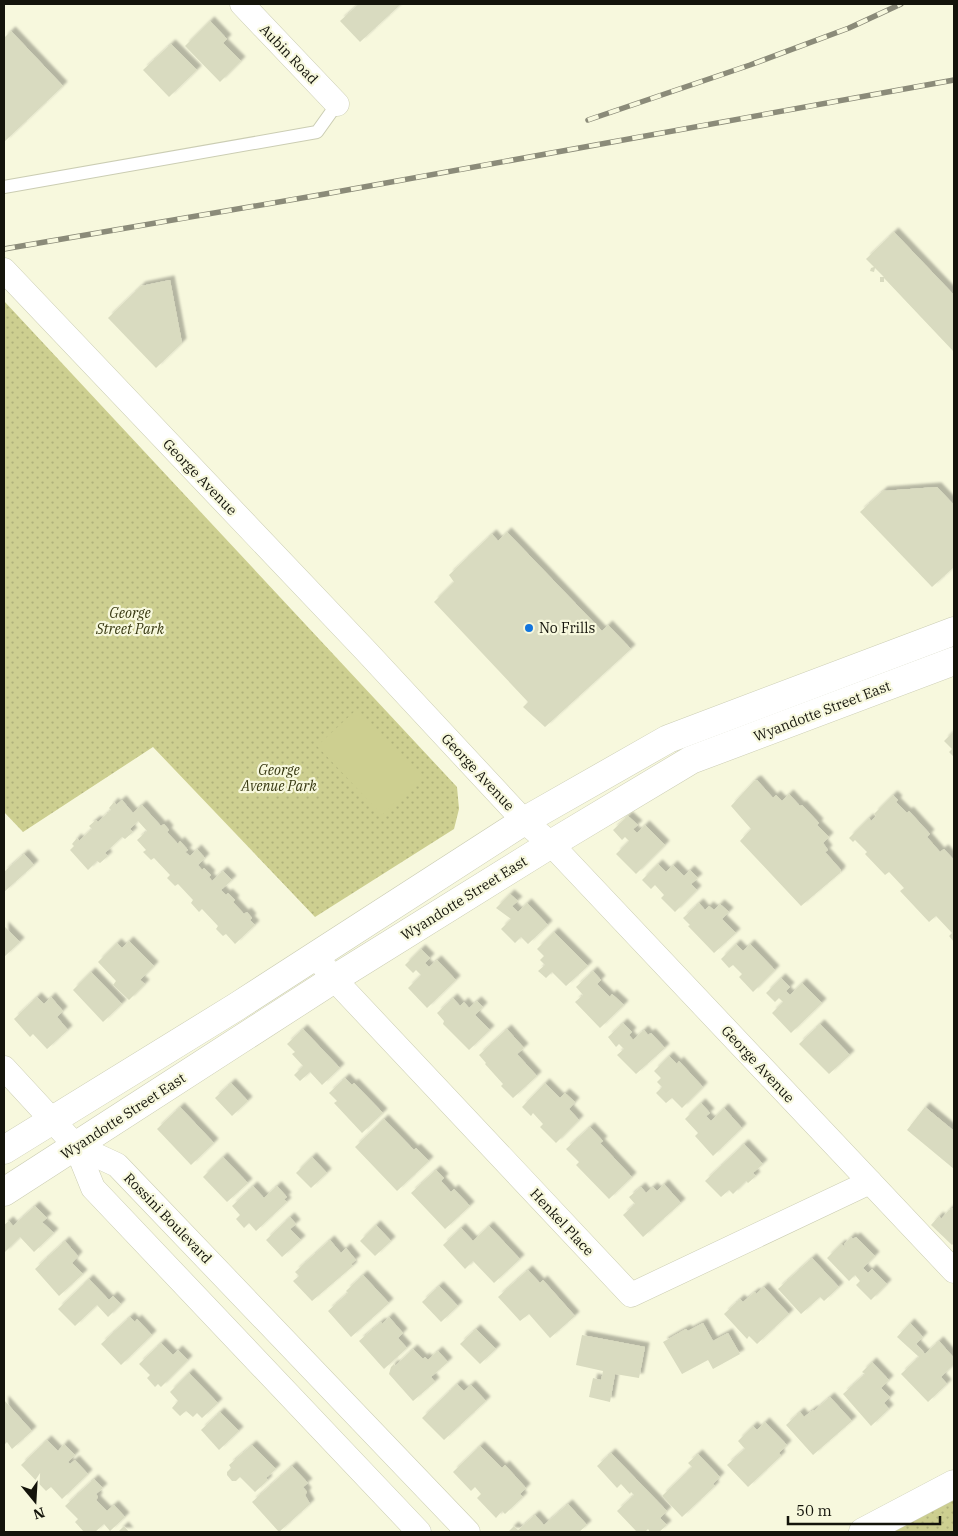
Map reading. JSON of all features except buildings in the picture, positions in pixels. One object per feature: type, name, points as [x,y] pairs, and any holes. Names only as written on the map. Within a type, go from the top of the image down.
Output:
[{"type":"main road","name":"Wyandotte Street East","points":[[4,1150],[236,1007],[524,820],[668,738],[954,631]]},
{"type":"main road","name":"Wyandotte Street East","points":[[4,1192],[334,979],[690,760],[954,661]]},
{"type":"main road","points":[[863,1532],[954,1484]]},
{"type":"street","name":"Aubin Road","points":[[242,4],[337,104]]},
{"type":"street","name":"George Avenue","points":[[4,270],[524,820],[552,844],[954,1271]]},
{"type":"street","name":"Henkel Place","points":[[315,955],[334,979],[631,1295],[870,1182]]},
{"type":"street","name":"Rossini Boulevard","points":[[4,1068],[76,1146],[93,1188],[419,1532]]},
{"type":"street","name":"Rossini Boulevard","points":[[76,1146],[117,1165],[468,1532]]},
{"type":"street","points":[[224,1327],[250,1304]]},
{"type":"street","points":[[360,1470],[386,1446]]},
{"type":"lane","points":[[4,187],[317,132],[337,104]]},
{"type":"green space","name":"George Street Park","points":[[4,301],[457,787],[459,809],[454,829],[315,917],[153,747],[23,832],[4,812]]},
{"type":"green space","points":[[356,710],[423,777],[382,815],[317,746]]},
{"type":"green space","points":[[954,1494],[954,1532],[878,1532]]},
{"type":"railway","points":[[588,120],[750,65],[849,28],[901,4]]},
{"type":"railway","points":[[4,249],[325,194],[954,80]]},
{"type":"place","name":"No Frills","points":[[529,628]]},
{"type":"park label","name":"George Avenue Park","points":[[279,778]]}]
